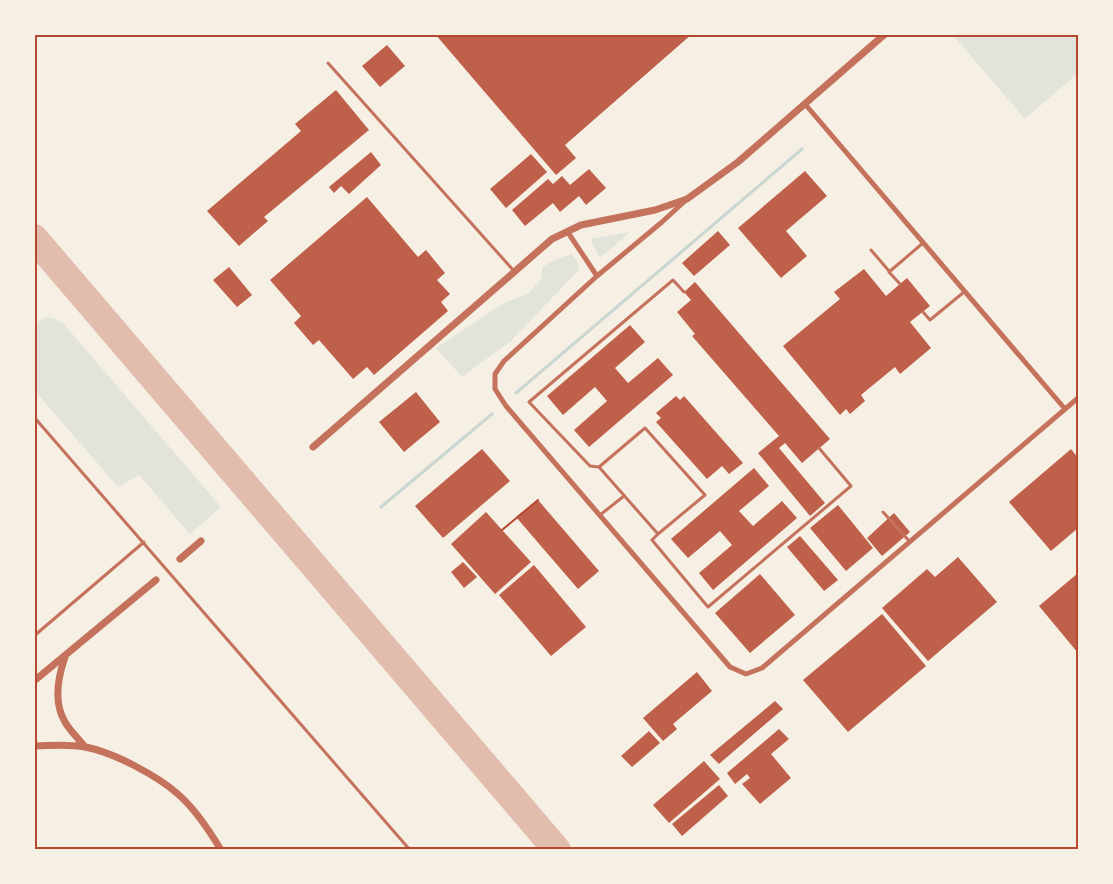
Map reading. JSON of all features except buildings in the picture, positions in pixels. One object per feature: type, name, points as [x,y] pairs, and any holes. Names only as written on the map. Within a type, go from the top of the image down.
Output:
[{"type":"street","points":[[885,34],[738,162],[687,199],[597,276],[504,361],[495,374],[495,389],[506,406],[730,667],[746,674],[762,668],[1078,398]]},
{"type":"street","points":[[805,104],[1065,409]]},
{"type":"street","points":[[313,447],[552,239],[581,225],[655,210],[687,199]]},
{"type":"street","points":[[567,231],[597,276]]},
{"type":"street","points":[[180,559],[201,541]]},
{"type":"street","points":[[34,681],[156,580]]},
{"type":"street","points":[[66,656],[58,684],[59,705],[64,721],[85,747]]},
{"type":"street","points":[[34,746],[85,747],[114,757],[155,777],[179,795],[221,849]]},
{"type":"lane","points":[[328,63],[514,271]]},
{"type":"lane","points":[[889,272],[923,243]]},
{"type":"lane","points":[[871,250],[900,284]]},
{"type":"lane","points":[[658,534],[598,467],[590,466],[529,402],[673,280],[684,292]]},
{"type":"lane","points":[[923,312],[930,320],[964,292]]},
{"type":"lane","points":[[34,417],[410,849]]},
{"type":"lane","points":[[598,467],[645,428],[705,495],[652,540],[708,607],[851,486],[819,448]]},
{"type":"lane","points":[[600,515],[625,496]]},
{"type":"lane","points":[[883,512],[910,542]]},
{"type":"lane","points":[[34,636],[144,542]]},
{"type":"path","points":[[502,530],[538,500]]},
{"type":"shaded area","points":[[953,35],[1078,35],[1078,73],[1025,119]]},
{"type":"shaded area","points":[[630,232],[600,258],[590,239]]},
{"type":"shaded area","points":[[571,254],[579,266],[577,272],[511,341],[462,377],[436,348],[502,304],[529,293],[542,278],[542,267]]},
{"type":"shaded area","points":[[47,317],[63,323],[221,507],[190,534],[139,475],[118,487],[35,391],[35,327],[40,320]]},
{"type":"waterway","points":[[516,393],[802,149]]},
{"type":"waterway","points":[[381,507],[492,414]]},
{"type":"taxiway","points":[[34,238],[557,850]]}]
